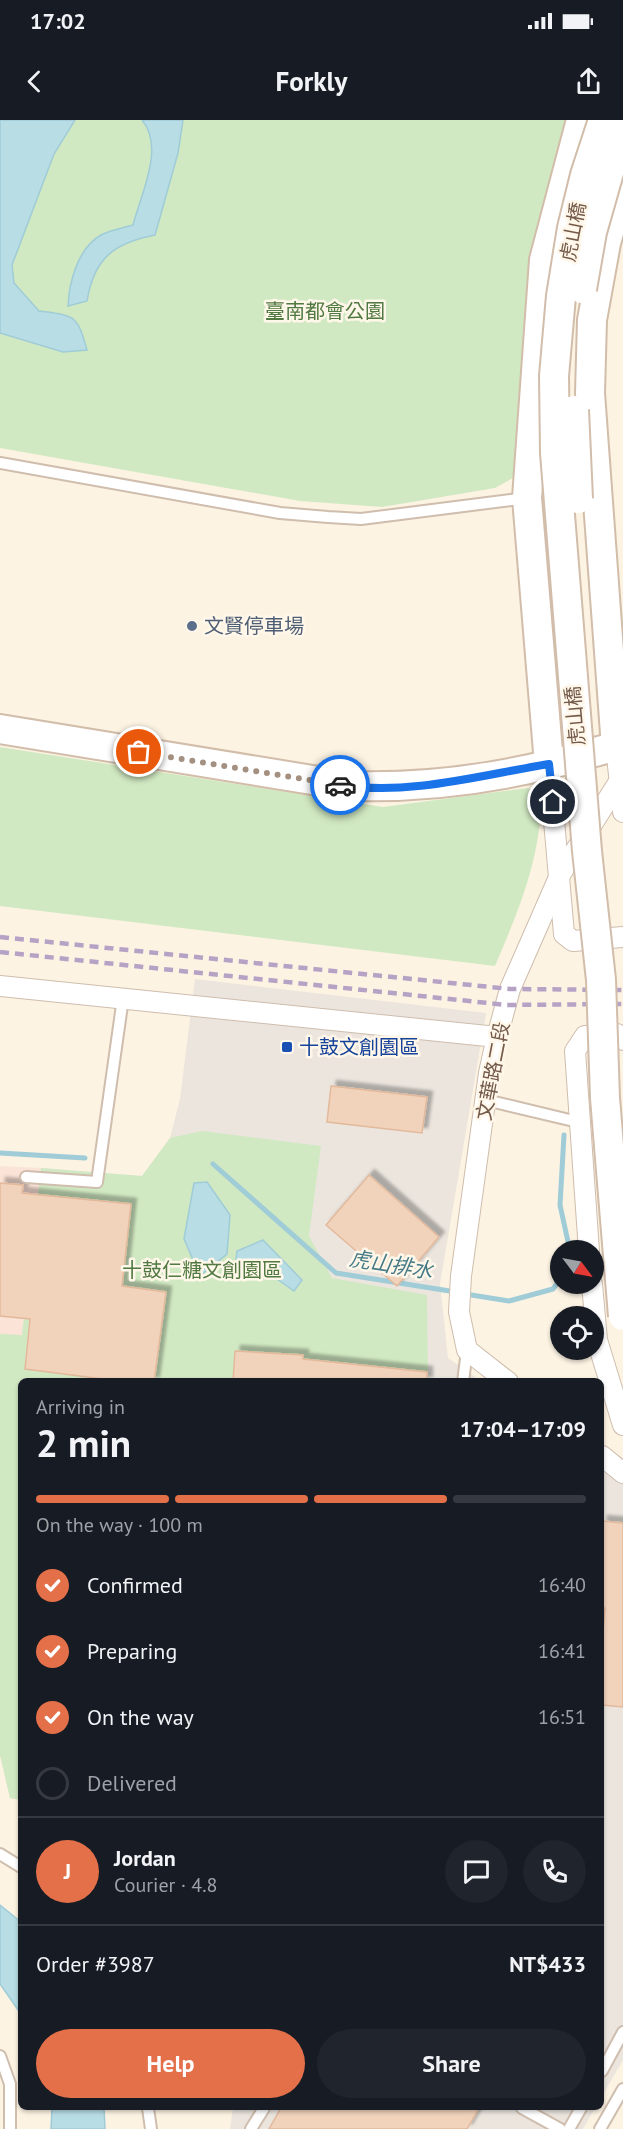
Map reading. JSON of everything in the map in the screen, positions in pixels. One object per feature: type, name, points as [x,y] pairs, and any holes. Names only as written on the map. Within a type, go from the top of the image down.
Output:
[{"type":"street","points":[[549,764],[527,498],[544,260],[581,120]]},
{"type":"street","name":"虎山橋","points":[[603,120],[585,175],[572,228],[561,296],[554,376],[555,453],[587,851],[601,980],[604,1098],[623,1316]]},
{"type":"street","name":"虎山橋","points":[[623,123],[592,232],[581,299],[574,377],[574,452],[621,978],[623,1057]]},
{"type":"street","points":[[623,183],[606,243],[592,320],[590,393],[620,746],[623,812]]},
{"type":"street","points":[[0,729],[349,786],[422,785],[549,764],[620,746]]},
{"type":"street","name":"文華路二段","points":[[549,764],[564,934],[573,941],[623,937]]},
{"type":"street","name":"文華路二段","points":[[467,1350],[459,1312],[461,1276],[486,1100],[510,989],[560,875],[620,780]]},
{"type":"street","points":[[0,986],[498,1037]]},
{"type":"street","points":[[588,1240],[578,1122],[575,1051],[585,1036],[617,1034],[623,1040]]},
{"type":"street","points":[[593,1294],[597,1340],[623,1425]]},
{"type":"street","points":[[467,1350],[503,1378]]},
{"type":"street","points":[[604,1458],[623,1473]]},
{"type":"lane","points":[[0,463],[280,513],[339,518],[361,519],[527,498]]},
{"type":"lane","points":[[26,1177],[97,1182],[123,998]]},
{"type":"lane","points":[[486,1100],[578,1122]]},
{"type":"lane","points":[[464,1378],[467,1350]]},
{"type":"lane","points":[[0,1854],[18,1865]]},
{"type":"lane","points":[[604,2067],[623,2032]]},
{"type":"lane","points":[[0,2056],[10,2084],[10,2129]]},
{"type":"lane","points":[[600,2129],[623,2089]]},
{"type":"lane","points":[[148,2110],[151,2129]]},
{"type":"lane","points":[[251,2129],[263,2110]]},
{"type":"lane","points":[[526,2110],[560,2129]]},
{"type":"lane","points":[[569,2129],[580,2110]]},
{"type":"shaded area","points":[[195,979],[486,1013],[440,1284],[448,1358],[477,1378],[18,1378],[18,1799],[10,1798],[0,1755],[0,1334],[22,1335],[41,1168],[142,1176],[170,1138],[180,1099]]},
{"type":"shaded area","points":[[0,1166],[41,1168],[22,1336],[0,1334]]},
{"type":"shaded area","points":[[604,1468],[623,1482],[623,2060],[604,2093]]},
{"type":"shaded area","points":[[233,2110],[594,2110],[583,2129],[230,2129]]},
{"type":"green space","name":"臺南都會公園","points":[[0,120],[574,120],[525,454],[513,478],[495,488],[382,507],[300,501],[0,448]]},
{"type":"green space","points":[[0,747],[383,807],[528,788],[542,797],[537,843],[527,884],[495,966],[0,906]]},
{"type":"green space","name":"十鼓仁糖文創園區","points":[[202,1131],[321,1146],[309,1236],[332,1278],[427,1295],[428,1378],[18,1378],[18,1799],[10,1798],[0,1755],[0,1334],[22,1335],[41,1168],[142,1176],[170,1138]]},
{"type":"water","points":[[0,120],[75,120],[54,154],[12,265],[14,283],[39,311],[60,314],[73,319],[80,329],[87,350],[63,352],[0,333]]},
{"type":"water","points":[[142,120],[183,120],[178,153],[155,235],[128,243],[108,255],[95,274],[87,301],[68,306],[76,266],[86,248],[101,235],[133,225],[151,157],[149,131]]},
{"type":"water","points":[[207,1182],[230,1215],[227,1254],[200,1276],[184,1239],[194,1183]]},
{"type":"water","points":[[263,1240],[302,1280],[294,1291],[267,1272],[250,1279],[236,1260],[237,1251]]},
{"type":"water","points":[[0,1905],[18,1920],[18,2010],[0,1984]]},
{"type":"water","points":[[52,2110],[104,2110],[105,2129],[51,2129]]},
{"type":"building","points":[[331,1086],[427,1097],[422,1133],[327,1122]]},
{"type":"building","points":[[369,1175],[439,1237],[397,1286],[326,1225]]},
{"type":"building","points":[[0,1183],[23,1185],[22,1193],[131,1204],[122,1286],[166,1292],[155,1378],[95,1378],[25,1369],[30,1319],[0,1316]]},
{"type":"building","points":[[235,1351],[303,1355],[303,1359],[427,1372],[427,1378],[233,1378]]},
{"type":"building","points":[[604,1521],[623,1523],[623,1707],[604,1705]]},
{"type":"building","points":[[280,2110],[478,2110],[467,2129],[269,2129]]},
{"type":"waterway","name":"虎山排水","points":[[564,1135],[560,1205],[568,1240]]},
{"type":"waterway","name":"虎山排水","points":[[0,1153],[85,1158]]},
{"type":"waterway","name":"虎山排水","points":[[213,1164],[336,1273],[456,1292]]},
{"type":"waterway","name":"虎山排水","points":[[465,1294],[509,1301],[550,1290]]},
{"type":"railway","points":[[0,937],[510,989],[623,990]]},
{"type":"railway","points":[[0,952],[507,1005],[623,1004]]},
{"type":"way so far","points":[[139,752],[340,785]]},
{"type":"place","name":"文賢停車場","points":[[192,626]]},
{"type":"place","name":"十鼓文創園區","points":[[287,1047]]},
{"type":"route","points":[[340,785],[388,788],[422,785],[549,764],[553,802]]}]
